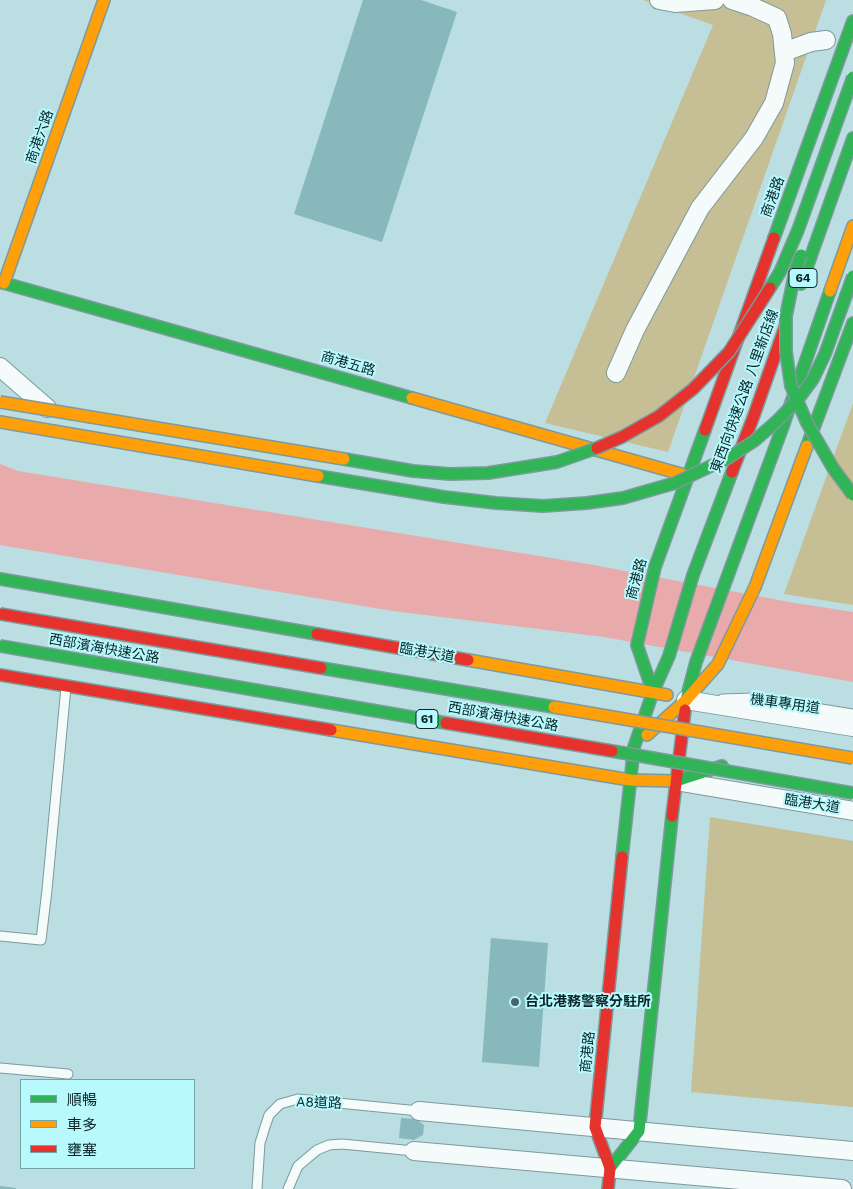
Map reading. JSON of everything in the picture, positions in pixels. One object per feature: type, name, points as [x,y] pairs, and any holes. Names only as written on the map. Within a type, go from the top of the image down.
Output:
[{"type":"main road","name":"商港六路","points":[[2,283],[104,0]]},
{"type":"main road","name":"商港路","points":[[608,1189],[610,1168],[595,1127],[634,747],[653,692],[637,645],[655,568],[853,21]]},
{"type":"main road","points":[[0,402],[403,470],[431,473],[488,473],[557,462],[588,452],[622,437],[659,416],[694,389],[729,352],[780,272],[798,230],[853,77]]},
{"type":"main road","points":[[853,108],[794,272],[786,316],[786,352],[790,386],[807,423],[833,468],[853,495]]},
{"type":"main road","name":"東西向快速公路 八里新店線","points":[[653,692],[668,656],[693,575],[753,418],[853,138]]},
{"type":"main road","name":"64","points":[[686,700],[696,662],[783,426],[853,226]]},
{"type":"main road","points":[[0,422],[444,497],[543,506],[623,498],[647,492],[702,471],[728,458],[754,441],[777,421],[799,398],[813,379],[825,354],[853,276]]},
{"type":"main road","name":"商港五路","points":[[2,283],[688,476]]},
{"type":"main road","points":[[0,637],[634,747],[686,700],[718,664],[754,587],[853,323]]},
{"type":"main road","name":"臨港大道","points":[[0,579],[653,692],[686,700]]},
{"type":"main road","name":"西部濱海快速公路","points":[[0,614],[853,758]]},
{"type":"main road","points":[[0,624],[853,767]]},
{"type":"main road","name":"西部濱海快速公路","points":[[0,646],[853,793]]},
{"type":"main road","name":"臨港大道","points":[[0,675],[630,780],[676,781]]},
{"type":"main road","points":[[610,1168],[639,1131],[686,700]]},
{"type":"main road","points":[[676,781],[730,764],[853,784]]},
{"type":"street","points":[[659,0],[675,3],[715,0]]},
{"type":"street","points":[[616,373],[635,330],[700,208],[754,138],[774,103],[785,63],[782,34],[777,18],[732,0]]},
{"type":"street","points":[[784,52],[811,42],[826,40]]},
{"type":"street","points":[[0,367],[60,419],[350,467]]},
{"type":"street","name":"臨港大道","points":[[686,700],[853,728]]},
{"type":"street","name":"臨港大道","points":[[676,781],[853,811]]},
{"type":"street","points":[[419,1110],[853,1151]]},
{"type":"street","points":[[414,1151],[842,1189]]},
{"type":"lane","points":[[0,936],[41,940],[66,686]]},
{"type":"lane","name":"機車專用道","points":[[686,700],[754,698],[853,714]]},
{"type":"lane","points":[[0,1068],[68,1074]]},
{"type":"lane","name":"A8道路","points":[[257,1189],[262,1135],[269,1115],[280,1104],[298,1100],[419,1110]]},
{"type":"lane","points":[[288,1189],[298,1166],[317,1150],[330,1145],[342,1144],[414,1151]]},
{"type":"shaded area","points":[[643,0],[826,0],[668,452],[545,423],[713,25]]},
{"type":"shaded area","points":[[853,403],[853,605],[784,594]]},
{"type":"shaded area","points":[[0,464],[18,471],[588,564],[789,602],[853,612],[853,682],[604,637],[393,611],[0,545]]},
{"type":"shaded area","points":[[710,817],[853,841],[853,1107],[691,1092]]},
{"type":"building","points":[[363,0],[421,0],[457,12],[382,242],[294,214]]},
{"type":"building","name":"台北港務警察分駐所","points":[[491,938],[548,943],[539,1067],[482,1062]]},
{"type":"building","points":[[401,1118],[416,1119],[424,1125],[423,1135],[414,1140],[399,1138]]},
{"type":"building","points":[[0,1186],[16,1188],[16,1189],[0,1189]]},
{"type":"traffic: fast","points":[[774,238],[853,21]]},
{"type":"traffic: fast","points":[[770,288],[780,272],[798,230],[853,77]]},
{"type":"traffic: fast","points":[[801,284],[853,138]]},
{"type":"traffic: fast","points":[[801,255],[795,272],[786,316],[786,352],[791,386],[807,423],[833,468],[853,495]]},
{"type":"traffic: fast","points":[[675,483],[728,458],[754,441],[799,398],[813,379],[825,354],[853,276]]},
{"type":"traffic: fast","points":[[0,282],[412,398]]},
{"type":"traffic: fast","points":[[686,700],[696,662],[783,426],[830,291]]},
{"type":"traffic: fast","points":[[807,446],[853,323]]},
{"type":"traffic: fast","points":[[622,857],[634,747],[653,692],[637,645],[655,567],[705,430]]},
{"type":"traffic: fast","points":[[344,459],[413,471],[450,474],[488,473],[557,462],[597,448]]},
{"type":"traffic: fast","points":[[653,692],[669,656],[693,575],[732,472]]},
{"type":"traffic: fast","points":[[318,476],[444,497],[543,506],[623,498],[675,483]]},
{"type":"traffic: fast","points":[[0,579],[317,634]]},
{"type":"traffic: fast","points":[[0,646],[446,723]]},
{"type":"traffic: fast","points":[[321,668],[554,707]]},
{"type":"traffic: fast","points":[[612,751],[853,793]]},
{"type":"traffic: fast","points":[[676,781],[722,766]]},
{"type":"traffic: fast","points":[[610,1168],[639,1131],[672,816]]},
{"type":"traffic: slow","points":[[4,283],[104,0]]},
{"type":"traffic: slow","points":[[830,291],[853,226]]},
{"type":"traffic: slow","points":[[412,398],[688,476]]},
{"type":"traffic: slow","points":[[0,402],[344,459]]},
{"type":"traffic: slow","points":[[0,422],[318,476]]},
{"type":"traffic: slow","points":[[647,735],[686,700],[718,664],[755,587],[807,446]]},
{"type":"traffic: slow","points":[[468,660],[667,695]]},
{"type":"traffic: slow","points":[[554,707],[853,758]]},
{"type":"traffic: slow","points":[[331,730],[630,780],[676,781]]},
{"type":"traffic: jam","points":[[705,430],[774,238]]},
{"type":"traffic: jam","points":[[597,448],[622,437],[659,416],[693,389],[729,352],[770,288]]},
{"type":"traffic: jam","points":[[732,472],[786,324]]},
{"type":"traffic: jam","points":[[0,614],[321,668]]},
{"type":"traffic: jam","points":[[317,634],[468,660]]},
{"type":"traffic: jam","points":[[0,675],[331,730]]},
{"type":"traffic: jam","points":[[672,816],[685,710]]},
{"type":"traffic: jam","points":[[446,723],[612,751]]},
{"type":"traffic: jam","points":[[608,1189],[610,1168],[595,1127],[622,857]]},
{"type":"place","name":"台北港務警察分駐所","points":[[515,1002]]}]
